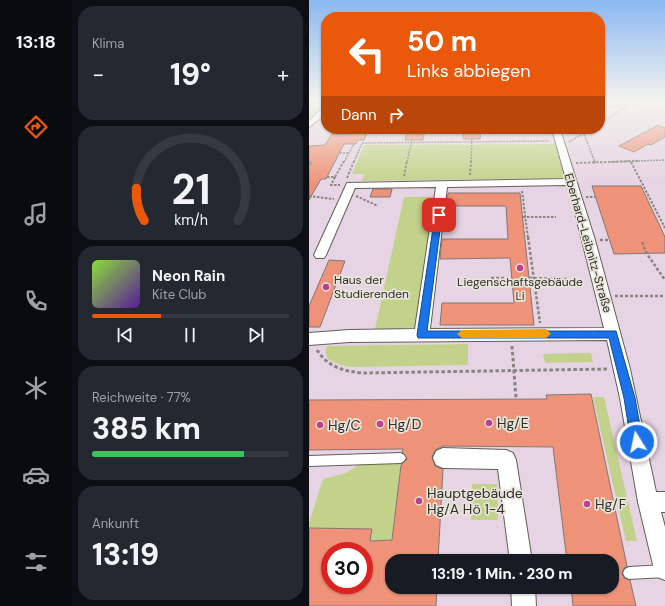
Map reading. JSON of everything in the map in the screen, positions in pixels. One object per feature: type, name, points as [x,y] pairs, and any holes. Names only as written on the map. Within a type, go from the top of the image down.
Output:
[{"type":"street","name":"Eberhard-Leibnitz-Straße","points":[[559,138],[604,297],[656,502],[665,570]]},
{"type":"street","points":[[319,255],[345,195],[351,185],[572,182]]},
{"type":"street","points":[[422,335],[442,184]]},
{"type":"street","points":[[310,339],[349,336],[613,334]]},
{"type":"street","points":[[443,458],[506,460],[520,554]]},
{"type":"street","points":[[523,594],[524,606]]},
{"type":"lane","points":[[309,460],[401,458]]},
{"type":"lane","points":[[629,572],[665,570]]},
{"type":"path","points":[[354,144],[331,185],[345,184],[362,143],[539,140],[559,138],[566,144],[583,134],[595,163]]},
{"type":"path","points":[[402,185],[412,141]]},
{"type":"path","points":[[470,184],[472,141]]},
{"type":"path","points":[[340,153],[349,154]]},
{"type":"path","points":[[566,163],[665,160]]},
{"type":"path","points":[[309,162],[312,162],[309,166]]},
{"type":"path","points":[[631,162],[665,228]]},
{"type":"path","points":[[327,177],[335,177]]},
{"type":"path","points":[[522,187],[524,217],[535,278],[541,334]]},
{"type":"path","points":[[309,196],[345,195],[378,206]]},
{"type":"path","points":[[524,217],[556,217]]},
{"type":"path","points":[[643,242],[647,254],[665,280]]},
{"type":"path","points":[[491,278],[512,278]]},
{"type":"path","points":[[529,278],[567,279]]},
{"type":"path","points":[[604,297],[665,296]]},
{"type":"path","points":[[310,339],[320,356],[329,366],[341,371],[362,373],[595,369]]},
{"type":"path","points":[[513,354],[516,398]]},
{"type":"shaded area","points":[[309,129],[321,129],[321,134],[605,134],[605,129],[665,129],[665,606],[309,606]]},
{"type":"green space","points":[[555,144],[565,178],[362,181],[364,174],[352,174],[364,145]]},
{"type":"green space","points":[[404,197],[435,197],[418,328],[375,329]]},
{"type":"green space","points":[[468,344],[468,365],[351,367],[340,365],[328,359],[325,352],[327,346]]},
{"type":"green space","points":[[591,353],[593,362],[545,363],[543,354]]},
{"type":"green space","points":[[593,397],[604,397],[637,541],[626,541]]},
{"type":"green space","points":[[363,462],[401,462],[392,540],[370,541],[372,529],[309,528],[309,523],[323,479],[346,473]]},
{"type":"green space","points":[[472,484],[497,484],[498,520],[471,520]]},
{"type":"building","points":[[650,129],[665,129],[665,137],[634,152],[619,146]]},
{"type":"building","points":[[332,134],[367,134],[364,140],[358,140],[356,144],[344,144],[326,179],[321,179],[309,200],[309,146],[325,145]]},
{"type":"building","points":[[407,134],[424,134],[423,140],[405,140]]},
{"type":"building","points":[[464,134],[480,134],[480,139],[463,139]]},
{"type":"building","points":[[592,186],[641,186],[665,237],[665,253],[614,254]]},
{"type":"building","points":[[373,189],[392,189],[390,197],[370,197]]},
{"type":"building","name":"Liegenschaftsgebäude Li","points":[[448,193],[520,193],[534,325],[440,325],[442,303],[514,303],[510,258],[440,259],[442,239],[508,239],[506,206],[447,206]]},
{"type":"building","name":"Haus der Studierenden","points":[[329,260],[345,261],[320,327],[309,327],[309,306]]},
{"type":"building","points":[[591,394],[627,566],[624,568],[622,574],[624,578],[630,580],[636,606],[573,606],[572,594],[619,594],[619,554],[566,554],[553,447],[443,446],[435,450],[432,457],[435,466],[443,469],[438,554],[385,554],[385,594],[437,594],[436,606],[309,606],[309,528],[372,529],[370,541],[392,540],[401,465],[407,459],[402,452],[403,449],[309,450],[309,400],[547,399],[546,395]]},
{"type":"slow traffic","points":[[462,334],[546,334]]},
{"type":"place","name":"Liegenschaftsgebäude Li","points":[[520,268]]},
{"type":"place","name":"Haus der Studierenden","points":[[326,287]]},
{"type":"place","name":"Hg/E","points":[[489,423]]},
{"type":"place","name":"Hg/D","points":[[380,424]]},
{"type":"place","name":"Hg/C","points":[[320,425]]},
{"type":"place","name":"Hauptgebäude Hg/A Hö 1-4","points":[[419,501]]},
{"type":"place","name":"Hg/F","points":[[587,504]]},
{"type":"route","points":[[439,215],[422,335],[511,333],[613,334],[629,398],[637,442]]}]
